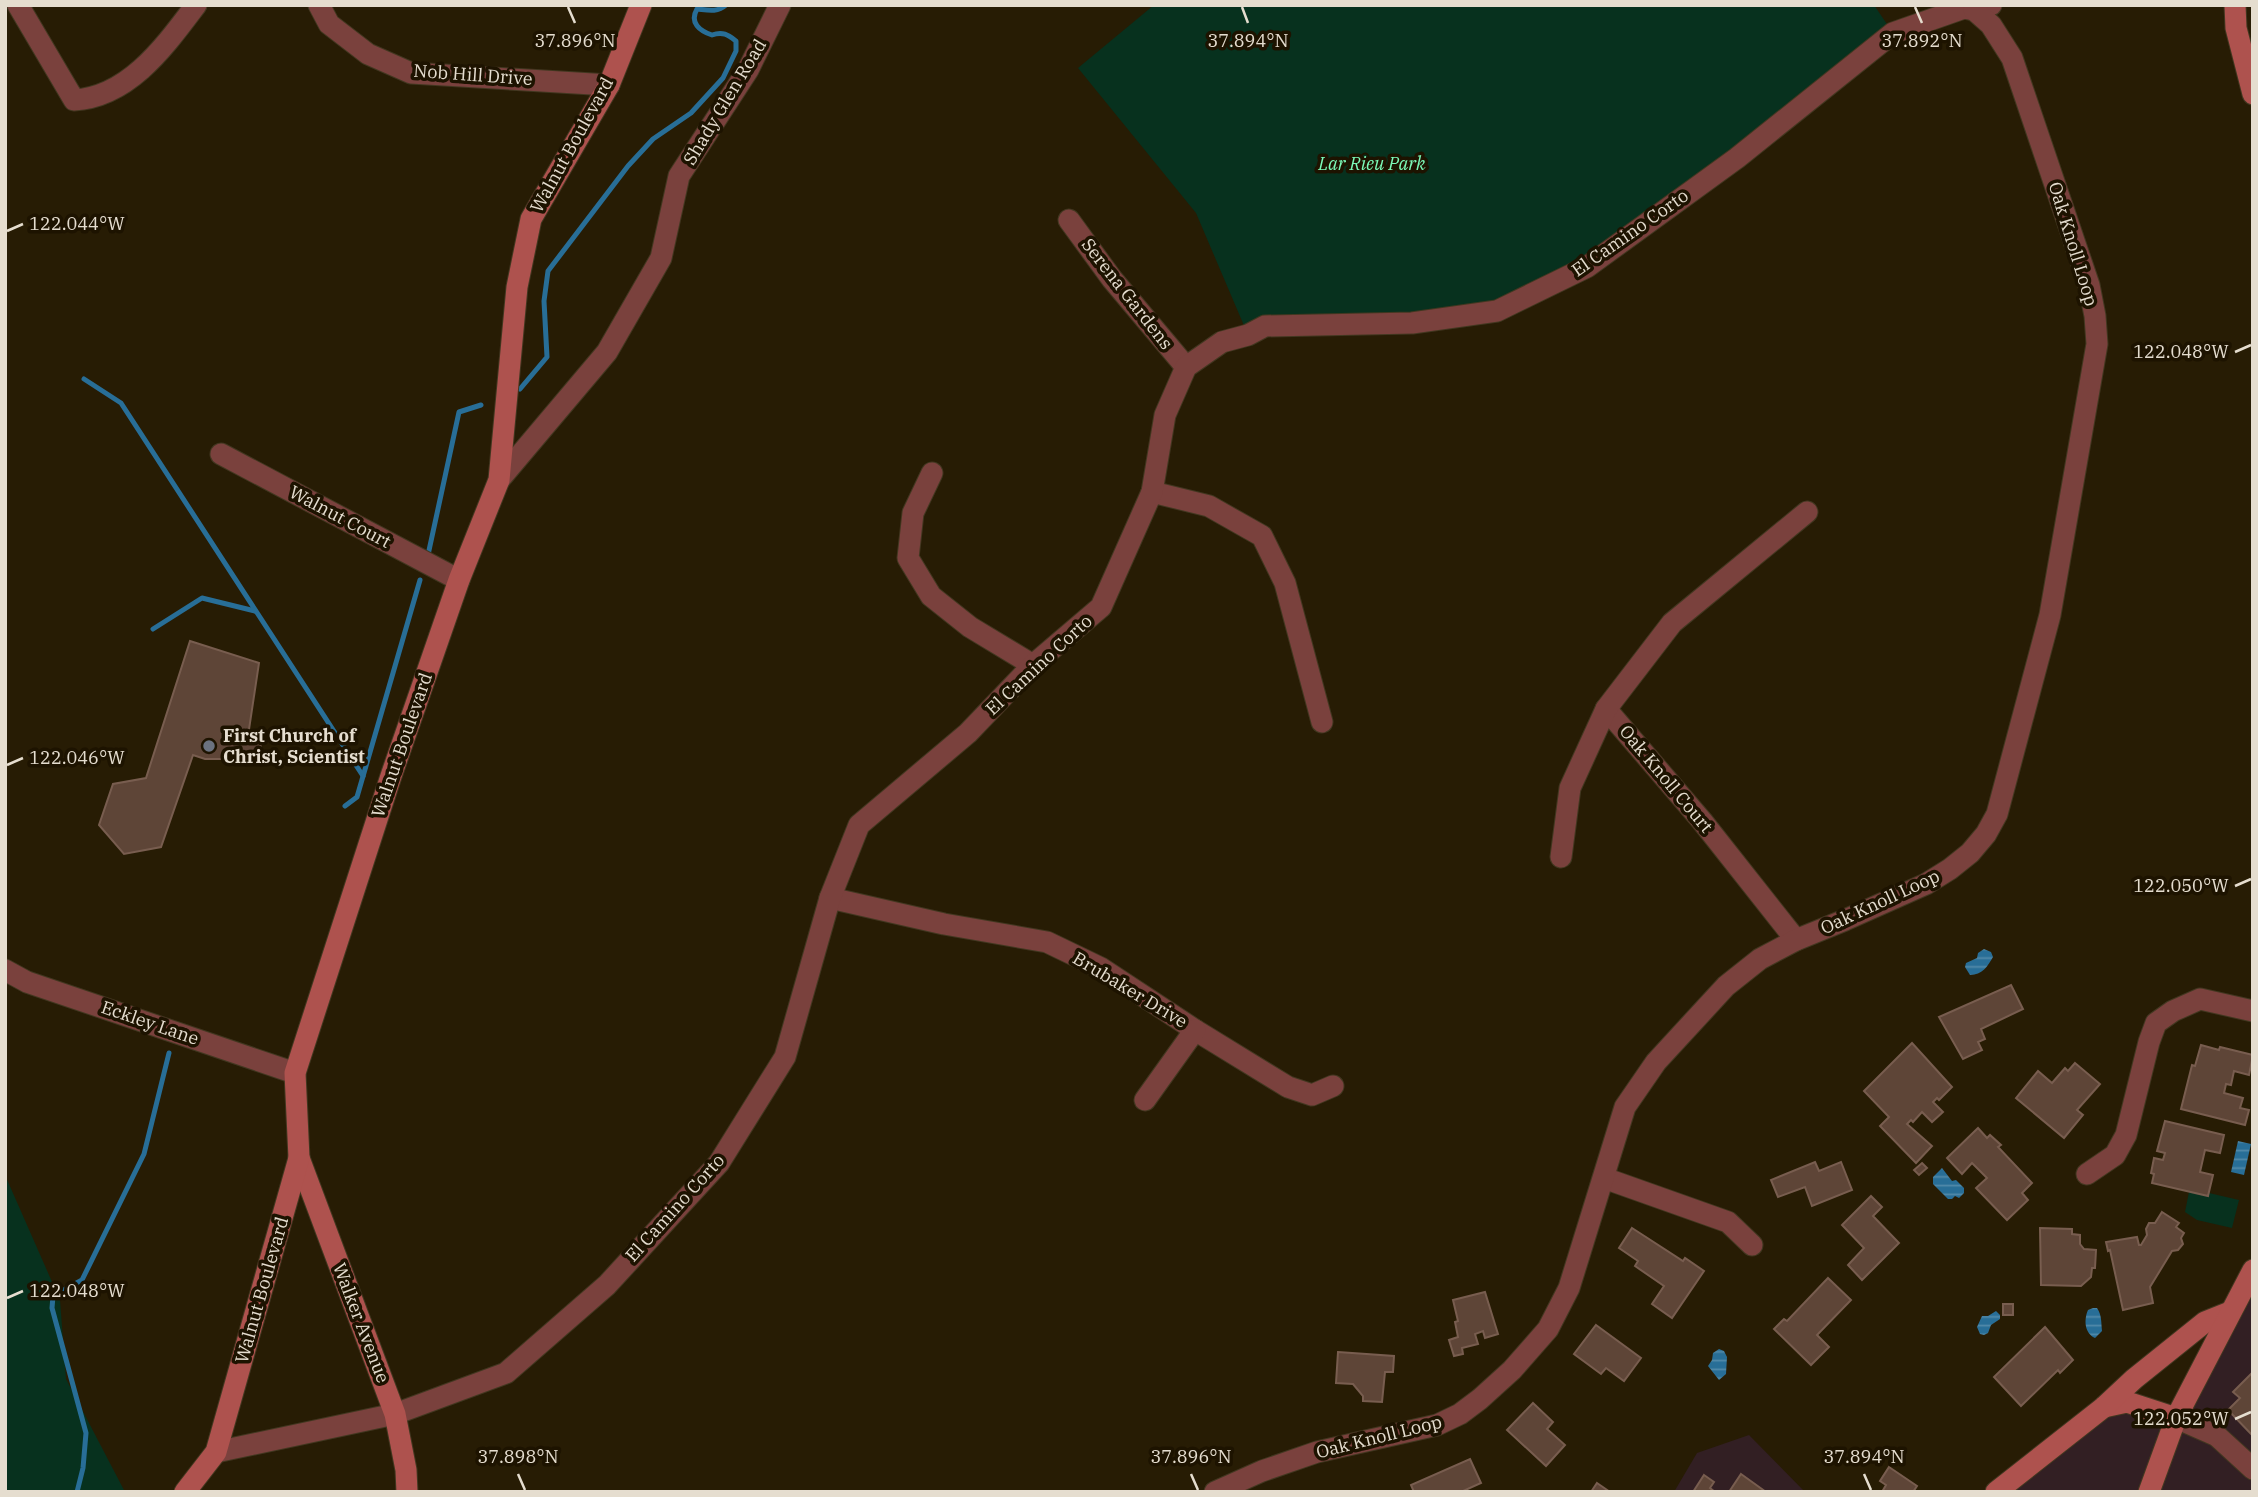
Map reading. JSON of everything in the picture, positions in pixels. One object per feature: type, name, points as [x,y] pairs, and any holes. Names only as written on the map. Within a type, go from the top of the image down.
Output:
[{"type":"street","points":[[18,5],[74,100],[93,99],[123,84],[161,51],[196,5]]},
{"type":"street","name":"Nob Hill Drive","points":[[319,5],[330,24],[368,54],[411,73],[609,85]]},
{"type":"street","name":"Walnut Boulevard","points":[[185,1492],[216,1452],[299,1158],[295,1073],[372,832],[459,580],[499,481],[517,287],[531,219],[609,85],[641,5]]},
{"type":"street","name":"Shady Glen Road","points":[[499,481],[607,352],[661,258],[679,176],[748,70],[780,5]]},
{"type":"street","points":[[2235,5],[2236,28],[2253,94]]},
{"type":"street","name":"El Camino Corto","points":[[216,1452],[395,1414],[506,1373],[607,1285],[719,1163],[785,1057],[830,898],[859,825],[968,733],[1033,666],[1101,607],[1152,492],[1165,415],[1186,367],[1222,342],[1248,335],[1265,326],[1412,323],[1497,312],[1587,267],[1737,158],[1893,33],[1973,7]]},
{"type":"street","name":"Oak Knoll Loop","points":[[1215,1492],[1262,1471],[1317,1452],[1437,1425],[1460,1414],[1480,1399],[1512,1370],[1548,1329],[1569,1288],[1625,1107],[1656,1062],[1726,986],[1760,959],[1796,940],[1926,884],[1970,853],[1986,834],[1997,814],[2052,603],[2097,344],[2089,285],[2012,58],[1991,25],[1973,7]]},
{"type":"street","name":"Serena Gardens","points":[[1069,220],[1112,279],[1186,367]]},
{"type":"street","name":"Walnut Court","points":[[221,454],[459,580]]},
{"type":"street","points":[[932,473],[913,513],[908,558],[931,596],[970,627],[1033,666]]},
{"type":"street","points":[[1152,492],[1209,506],[1262,536],[1285,583],[1322,722]]},
{"type":"street","name":"Oak Knoll Court","points":[[1796,940],[1702,821],[1606,709],[1672,623],[1807,512]]},
{"type":"street","points":[[1560,857],[1570,788],[1606,709]]},
{"type":"street","name":"Brubaker Drive","points":[[830,898],[944,924],[1047,942],[1101,968],[1288,1087],[1312,1095],[1333,1086]]},
{"type":"street","name":"Eckley Lane","points":[[5,970],[27,982],[295,1073]]},
{"type":"street","points":[[2087,1174],[2115,1155],[2126,1135],[2149,1042],[2157,1023],[2173,1011],[2200,999],[2253,1011]]},
{"type":"street","points":[[1145,1100],[1195,1030]]},
{"type":"street","name":"Walker Avenue","points":[[299,1158],[395,1414],[407,1470],[407,1492]]},
{"type":"street","points":[[1604,1178],[1728,1222],[1752,1245]]},
{"type":"street","points":[[2149,1492],[2176,1418],[2253,1270]]},
{"type":"street","points":[[1996,1492],[2104,1407],[2206,1321],[2230,1312]]},
{"type":"street","points":[[2104,1407],[2127,1402],[2176,1418],[2217,1436],[2253,1469]]},
{"type":"shaded area","points":[[2253,1270],[2253,1492],[1996,1492],[2104,1407],[2176,1418]]},
{"type":"shaded area","points":[[1749,1435],[1805,1492],[1674,1492],[1697,1453]]},
{"type":"green space","name":"Lar Rieu Park","points":[[1154,5],[1874,5],[1893,33],[1587,267],[1497,311],[1248,335],[1196,213],[1078,68]]},
{"type":"green space","points":[[5,1175],[60,1300],[66,1379],[125,1492],[5,1492]]},
{"type":"green space","points":[[2189,1192],[2208,1196],[2209,1193],[2239,1200],[2232,1228],[2197,1220],[2185,1212]]},
{"type":"water","points":[[1984,949],[1991,952],[1993,957],[1981,972],[1970,975],[1965,967],[1966,963],[1977,958],[1978,953]]},
{"type":"water","points":[[2238,1141],[2251,1144],[2244,1175],[2231,1172]]},
{"type":"water","points":[[1942,1168],[1952,1181],[1956,1180],[1964,1188],[1964,1193],[1959,1198],[1955,1196],[1948,1199],[1933,1184],[1933,1177]]},
{"type":"water","points":[[2097,1308],[2100,1313],[2102,1331],[2095,1338],[2089,1333],[2086,1321],[2088,1310]]},
{"type":"water","points":[[1996,1311],[2000,1319],[1991,1325],[1988,1333],[1980,1334],[1977,1327],[1982,1316]]},
{"type":"water","points":[[1719,1349],[1724,1351],[1727,1357],[1726,1374],[1719,1380],[1708,1366],[1713,1353]]},
{"type":"building","name":"First Church of Christ, Scientist","points":[[190,641],[259,663],[248,736],[262,736],[259,759],[205,759],[193,755],[161,847],[124,854],[99,825],[113,784],[146,778]]},
{"type":"building","points":[[2011,985],[2023,1009],[1981,1029],[1985,1039],[1978,1042],[1982,1050],[1963,1059],[1939,1017]]},
{"type":"building","points":[[1912,1043],[1952,1087],[1939,1100],[1937,1098],[1933,1102],[1943,1112],[1932,1122],[1922,1112],[1913,1122],[1911,1120],[1907,1124],[1932,1146],[1916,1163],[1880,1126],[1889,1117],[1864,1091]]},
{"type":"building","points":[[2201,1045],[2253,1055],[2249,1075],[2234,1071],[2231,1085],[2226,1084],[2224,1093],[2243,1098],[2240,1108],[2249,1110],[2245,1125],[2181,1109],[2192,1065],[2195,1066]]},
{"type":"building","points":[[2075,1063],[2100,1084],[2077,1110],[2083,1115],[2064,1138],[2016,1098],[2038,1071],[2052,1083],[2065,1068],[2068,1071]]},
{"type":"building","points":[[2165,1121],[2224,1135],[2220,1153],[2205,1150],[2200,1172],[2213,1175],[2208,1196],[2152,1183],[2154,1158],[2163,1160],[2165,1153],[2157,1151]]},
{"type":"building","points":[[1978,1128],[1987,1138],[1990,1135],[2001,1145],[1998,1147],[2032,1183],[2022,1193],[2028,1200],[2007,1220],[1976,1188],[1987,1178],[1972,1163],[1962,1174],[1947,1158]]},
{"type":"building","points":[[1815,1162],[1819,1171],[1841,1162],[1852,1190],[1812,1206],[1805,1187],[1778,1197],[1771,1180]]},
{"type":"building","points":[[1922,1163],[1927,1168],[1919,1175],[1914,1170]]},
{"type":"building","points":[[1871,1196],[1882,1207],[1873,1216],[1899,1243],[1862,1280],[1848,1265],[1864,1248],[1842,1225]]},
{"type":"building","points":[[2162,1212],[2179,1223],[2176,1227],[2184,1233],[2181,1238],[2183,1244],[2178,1250],[2172,1251],[2150,1287],[2153,1303],[2123,1310],[2106,1242],[2137,1237],[2141,1245],[2147,1235],[2149,1223],[2155,1223]]},
{"type":"building","points":[[1632,1228],[1683,1261],[1685,1258],[1704,1271],[1672,1318],[1652,1304],[1664,1286],[1635,1266],[1638,1261],[1619,1248]]},
{"type":"building","points":[[2040,1228],[2072,1229],[2072,1234],[2080,1235],[2080,1244],[2084,1249],[2096,1250],[2095,1268],[2092,1268],[2091,1277],[2081,1286],[2041,1285]]},
{"type":"building","points":[[1828,1278],[1851,1300],[1817,1335],[1829,1347],[1811,1365],[1774,1329],[1784,1319],[1787,1321]]},
{"type":"building","points":[[1485,1292],[1498,1334],[1485,1338],[1483,1331],[1475,1334],[1478,1344],[1462,1348],[1463,1354],[1454,1356],[1449,1340],[1458,1337],[1455,1322],[1458,1321],[1453,1300]]},
{"type":"building","points":[[2003,1304],[2013,1304],[2013,1315],[2003,1315]]},
{"type":"building","points":[[1596,1325],[1641,1358],[1624,1381],[1606,1368],[1601,1374],[1574,1354]]},
{"type":"building","points":[[2045,1327],[2073,1360],[2060,1373],[2058,1370],[2021,1406],[1994,1377]]},
{"type":"building","points":[[1338,1352],[1394,1356],[1393,1372],[1385,1372],[1382,1402],[1363,1401],[1363,1396],[1353,1384],[1336,1383]]},
{"type":"building","points":[[2253,1372],[2253,1436],[2228,1410],[2240,1398],[2233,1392]]},
{"type":"building","points":[[1533,1403],[1553,1422],[1547,1429],[1565,1445],[1546,1466],[1507,1430]]},
{"type":"building","points":[[1470,1459],[1481,1483],[1461,1492],[1414,1492],[1411,1485]]},
{"type":"building","points":[[1889,1467],[1917,1486],[1913,1492],[1882,1492],[1886,1485],[1880,1481]]},
{"type":"building","points":[[1741,1474],[1766,1492],[1729,1492]]},
{"type":"building","points":[[1704,1475],[1714,1482],[1710,1488],[1715,1492],[1693,1492]]},
{"type":"building","points":[[1597,1483],[1610,1492],[1591,1492]]},
{"type":"waterway","points":[[520,389],[547,357],[544,301],[548,271],[628,166],[653,139],[691,113],[723,78],[736,51],[736,41],[725,34],[712,35],[703,31],[694,18],[697,9],[716,10],[726,5]]},
{"type":"waterway","points":[[84,379],[121,403],[363,776]]},
{"type":"waterway","points":[[428,555],[459,412],[481,405]]},
{"type":"waterway","points":[[345,806],[357,797],[420,580]]},
{"type":"waterway","points":[[153,629],[202,598],[255,611]]},
{"type":"waterway","points":[[77,1492],[83,1468],[86,1433],[52,1308],[53,1296],[82,1280],[144,1154],[169,1053]]},
{"type":"place","name":"First Church of Christ, Scientist","points":[[209,746]]}]
